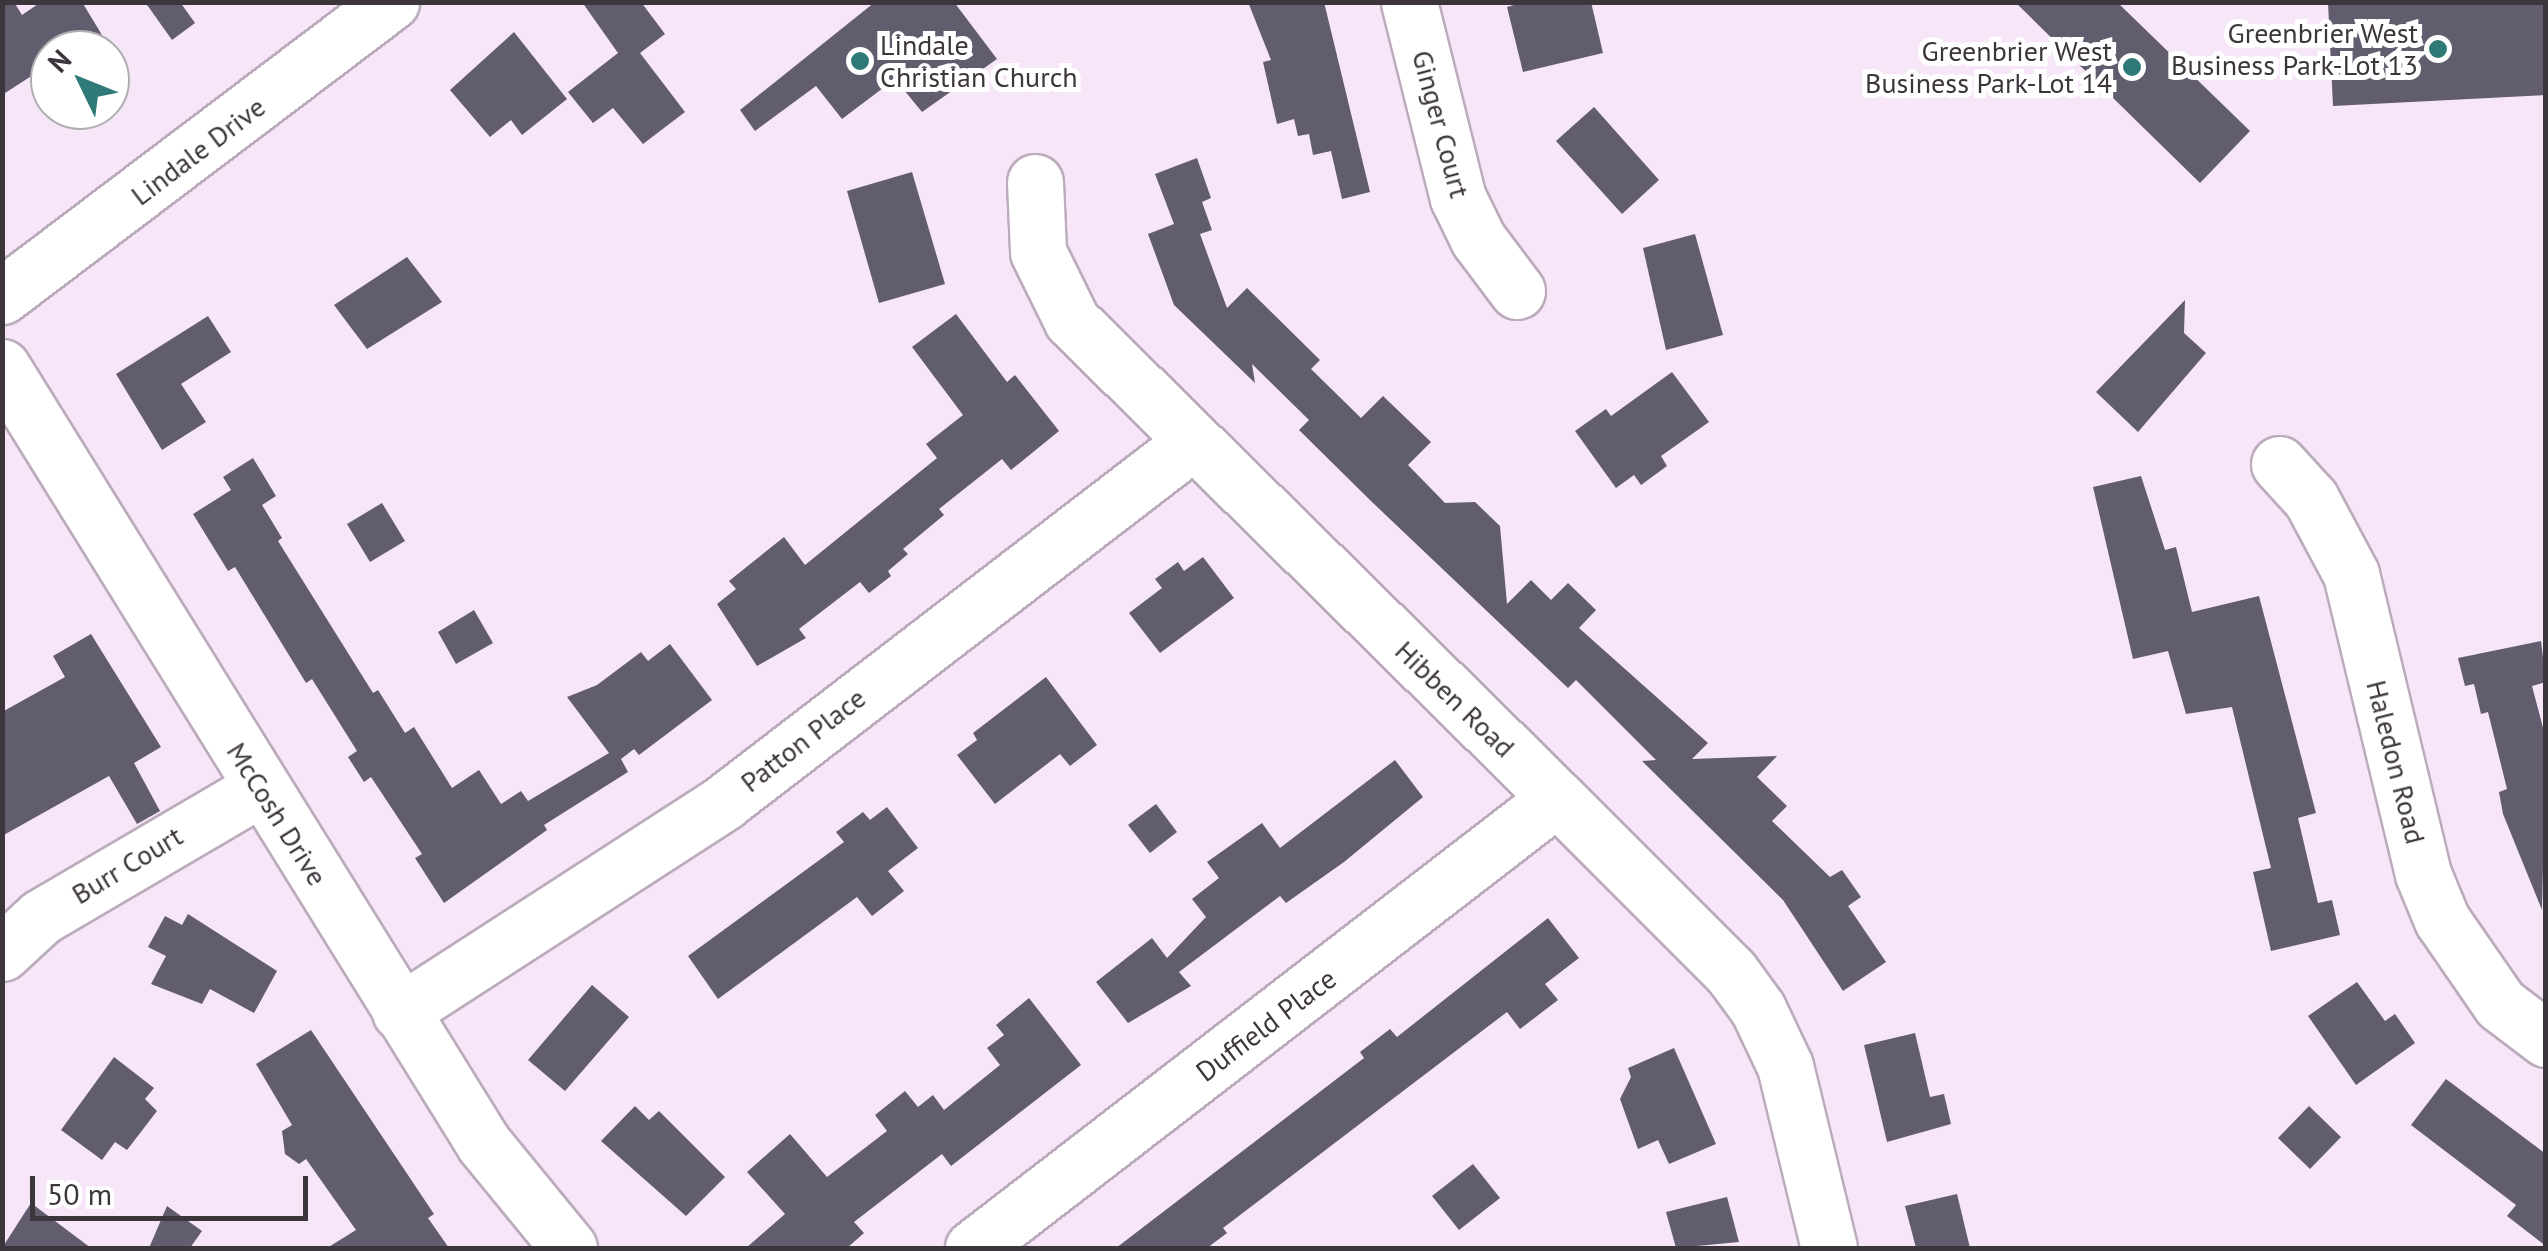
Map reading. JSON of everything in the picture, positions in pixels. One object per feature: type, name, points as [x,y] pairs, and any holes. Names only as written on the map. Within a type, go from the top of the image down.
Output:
[{"type":"street","name":"Lindale Drive","points":[[2,296],[391,2]]},
{"type":"street","name":"Ginger Court","points":[[1409,2],[1458,198],[1478,239],[1517,291]]},
{"type":"street","name":"Hibben Road","points":[[1035,182],[1038,252],[1050,286],[1072,322],[1190,444],[1731,972],[1758,1009],[1785,1066],[1829,1248]]},
{"type":"street","name":"McCosh Drive","points":[[2,367],[484,1144],[569,1248]]},
{"type":"street","name":"Patton Place","points":[[400,1012],[724,802],[1190,444]]},
{"type":"street","name":"Haledon Road","points":[[2279,464],[2312,498],[2350,574],[2423,874],[2442,920],[2500,1004],[2546,1039]]},
{"type":"street","name":"Burr Court","points":[[2,953],[41,917],[261,788]]},
{"type":"street","name":"Duffield Place","points":[[973,1248],[1557,798]]},
{"type":"building","points":[[2,2],[14,2],[22,15],[41,2],[82,2],[99,30],[30,30],[30,77],[2,95]]},
{"type":"building","points":[[145,2],[180,2],[195,23],[172,40]]},
{"type":"building","points":[[582,2],[641,2],[665,34],[640,53],[685,112],[643,144],[613,108],[593,123],[568,92],[618,53]]},
{"type":"building","name":"Lindale Christian Church","points":[[875,2],[954,2],[997,59],[922,112],[895,79],[842,119],[816,86],[755,131],[740,110]]},
{"type":"building","points":[[1248,2],[1324,2],[1370,192],[1342,199],[1331,151],[1313,155],[1309,134],[1298,136],[1294,119],[1277,124],[1263,62],[1271,60]]},
{"type":"building","points":[[1524,2],[1591,2],[1603,53],[1523,72],[1507,7]]},
{"type":"building","name":"Greenbrier West Business Park-Lot 14","points":[[2015,2],[2117,2],[2250,131],[2200,183]]},
{"type":"building","name":"Greenbrier West Business Park-Lot 13","points":[[2328,2],[2546,2],[2546,95],[2333,106]]},
{"type":"building","points":[[514,32],[567,99],[522,135],[511,120],[490,137],[450,90]]},
{"type":"building","points":[[1594,107],[1659,180],[1622,214],[1556,141]]},
{"type":"building","points":[[1197,158],[1211,198],[1202,202],[1212,230],[1200,234],[1227,308],[1247,288],[1320,360],[1311,369],[1361,418],[1383,396],[1431,442],[1408,465],[1445,503],[1475,502],[1500,526],[1507,604],[1531,580],[1551,600],[1568,583],[1596,610],[1579,628],[1708,743],[1692,759],[1777,756],[1757,777],[1787,806],[1772,821],[1830,877],[1842,870],[1861,897],[1848,906],[1886,962],[1843,991],[1783,900],[1642,761],[1656,760],[1576,680],[1568,688],[1372,502],[1299,430],[1309,420],[1252,364],[1255,383],[1174,305],[1148,234],[1174,224],[1155,174]]},
{"type":"building","points":[[912,172],[945,284],[879,303],[847,191]]},
{"type":"building","points":[[1695,234],[1723,335],[1666,350],[1643,248]]},
{"type":"building","points":[[407,257],[442,302],[367,349],[334,305]]},
{"type":"building","points":[[2185,300],[2184,333],[2206,353],[2138,432],[2096,392]]},
{"type":"building","points":[[956,314],[1007,382],[1015,375],[1059,431],[1011,470],[1002,459],[939,509],[944,515],[903,549],[908,554],[888,571],[891,576],[869,593],[860,582],[799,629],[806,638],[757,666],[717,604],[736,589],[729,581],[784,537],[805,565],[937,458],[926,444],[963,415],[912,347]]},
{"type":"building","points":[[208,316],[231,352],[181,384],[206,422],[162,450],[116,374]]},
{"type":"building","points":[[1672,372],[1709,422],[1661,456],[1667,466],[1641,485],[1634,475],[1616,488],[1575,431],[1606,409],[1611,416]]},
{"type":"building","points":[[253,458],[276,496],[262,505],[282,538],[278,541],[373,693],[378,690],[405,733],[414,727],[452,788],[479,770],[501,804],[521,791],[528,801],[609,753],[567,697],[597,685],[641,652],[648,661],[670,644],[712,700],[639,755],[634,749],[621,759],[628,772],[544,825],[547,830],[444,903],[415,858],[422,854],[371,777],[364,782],[348,757],[357,751],[312,679],[306,683],[235,567],[228,571],[193,514],[231,490],[223,477]]},
{"type":"building","points":[[2141,476],[2165,550],[2176,547],[2192,612],[2259,596],[2316,813],[2298,818],[2318,903],[2332,900],[2340,935],[2271,951],[2253,872],[2271,868],[2232,707],[2186,714],[2168,651],[2133,659],[2093,487]]},
{"type":"building","points":[[382,503],[405,541],[370,562],[347,524]]},
{"type":"building","points":[[1203,557],[1234,598],[1160,653],[1129,613],[1162,588],[1155,579],[1178,562],[1184,571]]},
{"type":"building","points":[[474,610],[493,643],[456,664],[438,632]]},
{"type":"building","points":[[91,634],[161,747],[134,763],[160,811],[137,824],[109,776],[2,836],[2,712],[65,677],[53,656]]},
{"type":"building","points":[[2541,641],[2546,682],[2532,686],[2546,739],[2542,910],[2503,814],[2499,792],[2507,789],[2488,712],[2481,714],[2474,684],[2465,686],[2458,658]]},
{"type":"building","points":[[1046,677],[1097,745],[1070,766],[1060,754],[995,804],[957,755],[977,740],[973,733]]},
{"type":"building","points":[[1395,760],[1423,797],[1344,862],[1286,903],[1280,896],[1179,972],[1191,986],[1128,1023],[1096,982],[1152,938],[1167,958],[1206,917],[1192,899],[1219,878],[1207,862],[1262,823],[1280,848]]},
{"type":"building","points":[[1156,804],[1177,832],[1150,853],[1128,825]]},
{"type":"building","points":[[887,807],[918,848],[888,871],[904,891],[872,916],[857,897],[718,999],[688,956],[844,842],[836,832],[863,812],[870,820]]},
{"type":"building","points":[[188,914],[277,971],[254,1013],[210,989],[202,1004],[151,984],[166,956],[148,947],[165,916],[182,925]]},
{"type":"building","points":[[1548,918],[1579,958],[1545,984],[1558,1000],[1520,1029],[1507,1012],[1223,1228],[1227,1233],[1207,1248],[1116,1248],[1364,1058],[1360,1052],[1390,1029],[1397,1037]]},
{"type":"building","points":[[2357,982],[2385,1021],[2395,1014],[2415,1043],[2356,1085],[2308,1016]]},
{"type":"building","points":[[592,985],[629,1017],[565,1091],[528,1060]]},
{"type":"building","points":[[1029,998],[1081,1065],[951,1166],[942,1154],[854,1222],[864,1233],[847,1248],[746,1248],[785,1214],[747,1172],[790,1134],[827,1177],[887,1131],[875,1115],[905,1091],[918,1107],[933,1095],[944,1110],[1000,1065],[987,1048],[1004,1035],[996,1025]]},
{"type":"building","points":[[311,1030],[434,1214],[428,1218],[449,1248],[327,1248],[356,1230],[306,1159],[299,1164],[285,1154],[282,1131],[292,1125],[256,1064]]},
{"type":"building","points":[[1915,1033],[1930,1097],[1944,1094],[1951,1124],[1887,1142],[1864,1045]]},
{"type":"building","points":[[1674,1048],[1716,1144],[1669,1164],[1658,1140],[1638,1149],[1620,1099],[1631,1077],[1628,1068]]},
{"type":"building","points":[[114,1057],[154,1088],[145,1099],[157,1111],[127,1150],[115,1142],[102,1160],[61,1130]]},
{"type":"building","points":[[2446,1079],[2546,1154],[2546,1246],[2507,1216],[2516,1205],[2411,1125]]},
{"type":"building","points":[[635,1106],[649,1120],[659,1111],[725,1177],[686,1216],[601,1141]]},
{"type":"building","points":[[2309,1106],[2341,1137],[2310,1169],[2278,1138]]},
{"type":"building","points":[[1473,1164],[1500,1198],[1459,1230],[1432,1196]]},
{"type":"building","points":[[1957,1194],[1970,1248],[1916,1248],[1905,1206]]},
{"type":"building","points":[[1727,1197],[1739,1242],[1676,1248],[1666,1212]]},
{"type":"building","points":[[31,1203],[91,1248],[2,1248]]},
{"type":"building","points":[[167,1206],[202,1231],[190,1248],[149,1248]]},
{"type":"place","name":"Greenbrier West Business Park-Lot 13","points":[[2438,49]]},
{"type":"place","name":"Lindale Christian Church","points":[[860,61]]},
{"type":"place","name":"Greenbrier West Business Park-Lot 14","points":[[2132,67]]}]
